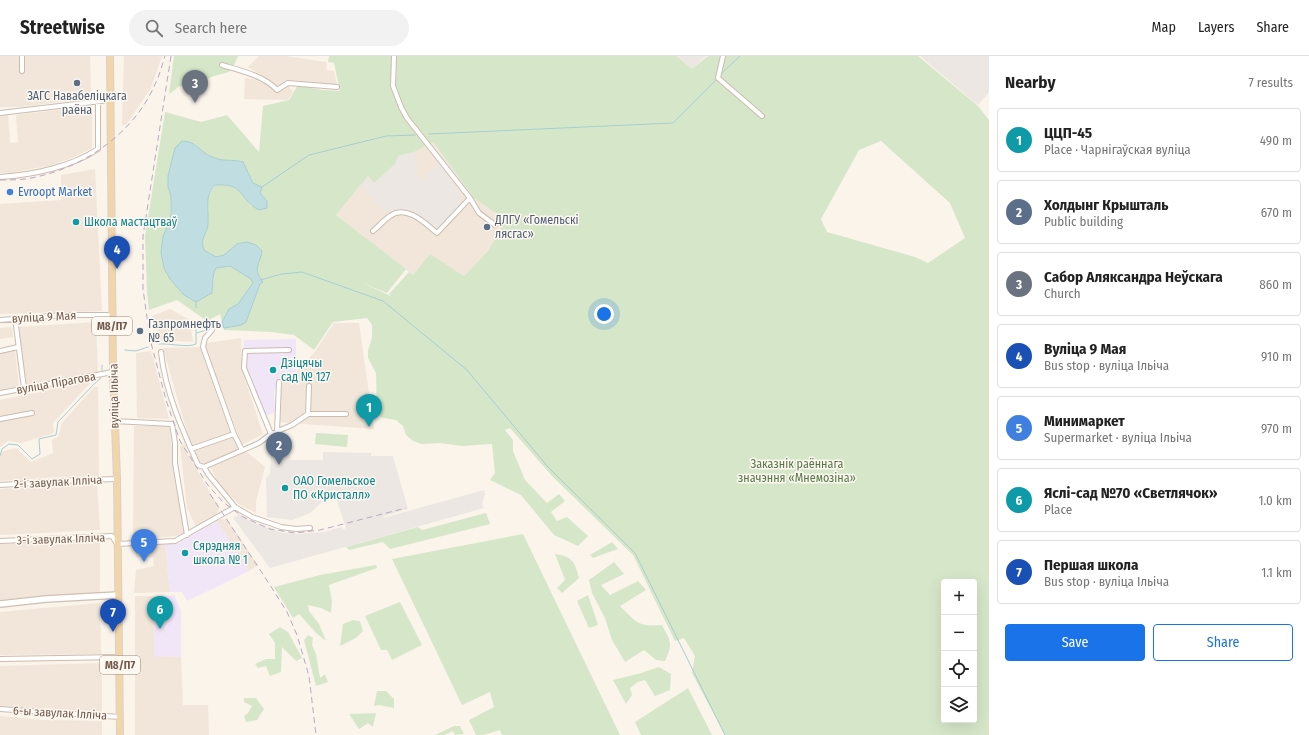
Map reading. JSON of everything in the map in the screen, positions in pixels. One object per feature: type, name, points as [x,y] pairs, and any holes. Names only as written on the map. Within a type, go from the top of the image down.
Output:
[{"type":"main road","name":"вуліца Ільіча","points":[[110,56],[112,315],[118,544],[120,735]]},
{"type":"street","points":[[22,56],[22,71]]},
{"type":"street","points":[[394,56],[394,86],[401,107],[414,127],[470,198],[479,213],[495,225]]},
{"type":"street","points":[[723,56],[718,78],[762,116]]},
{"type":"street","points":[[222,65],[245,72],[272,84],[277,90],[288,83],[338,87]]},
{"type":"street","points":[[0,112],[110,100]]},
{"type":"street","points":[[0,176],[15,176],[46,170],[70,162],[98,149],[98,101]]},
{"type":"street","points":[[373,231],[391,215],[402,212],[422,219],[437,233],[470,198]]},
{"type":"street","name":"вуліца 9 Мая","points":[[0,320],[64,315],[112,315]]},
{"type":"street","points":[[15,318],[24,388]]},
{"type":"street","points":[[212,330],[205,338],[202,347],[234,434],[242,450]]},
{"type":"street","points":[[0,351],[18,347]]},
{"type":"street","points":[[271,434],[244,368],[245,351],[289,350]]},
{"type":"street","points":[[161,352],[166,382],[180,424],[192,448],[198,465],[204,467],[208,474],[236,507],[252,517],[275,525],[296,529],[310,528]]},
{"type":"street","name":"вуліца Пірагова","points":[[0,394],[24,388],[113,372]]},
{"type":"street","points":[[277,432],[279,382]]},
{"type":"street","points":[[308,414],[310,386]]},
{"type":"street","points":[[0,419],[32,413]]},
{"type":"street","points":[[204,467],[259,443],[271,434],[292,425],[308,414],[346,414]]},
{"type":"street","points":[[114,421],[172,424],[175,443],[175,463],[187,535]]},
{"type":"street","points":[[192,448],[234,434]]},
{"type":"street","name":"2-і завулак Ілліча","points":[[0,485],[116,479]]},
{"type":"street","points":[[118,544],[175,541],[236,507]]},
{"type":"street","name":"3-і завулак Ілліча","points":[[0,541],[112,536],[118,544]]},
{"type":"street","points":[[0,604],[53,598],[118,595]]},
{"type":"street","points":[[0,659],[120,657]]},
{"type":"street","name":"6-ы завулак Ілліча","points":[[0,709],[120,717]]},
{"type":"shaded area","points":[[0,56],[90,56],[91,98],[20,107],[0,107]]},
{"type":"shaded area","points":[[124,56],[162,56],[151,88],[126,125],[122,125]]},
{"type":"shaded area","points":[[259,56],[286,56],[326,62],[327,70],[334,71],[337,85],[290,80],[278,87],[248,67]]},
{"type":"shaded area","points":[[678,56],[706,56],[692,69]]},
{"type":"shaded area","points":[[920,56],[989,56],[989,92],[978,105]]},
{"type":"shaded area","points":[[245,78],[253,79],[270,86],[277,92],[288,85],[293,92],[288,100],[244,99]]},
{"type":"shaded area","points":[[89,106],[92,110],[92,148],[72,158],[52,165],[11,173],[0,173],[0,114],[8,114],[10,143],[18,142],[16,115]]},
{"type":"shaded area","points":[[433,142],[474,198],[505,220],[488,251],[464,276],[430,255],[413,275],[336,215],[368,176],[398,156],[414,152]]},
{"type":"shaded area","name":"ДЛГУ «Гомельскі лясгас»","points":[[414,152],[418,169],[416,172],[423,180],[438,162],[463,196],[459,207],[445,224],[440,225],[436,230],[419,216],[393,211],[388,215],[360,185],[368,176],[374,183],[395,164],[398,156]]},
{"type":"shaded area","points":[[95,169],[102,311],[0,314],[0,204],[61,200],[61,175]]},
{"type":"shaded area","points":[[170,309],[190,320],[193,342],[160,340],[152,316]]},
{"type":"shaded area","points":[[96,322],[98,373],[26,385],[18,327]]},
{"type":"shaded area","points":[[334,323],[359,323],[374,429],[277,422],[281,380],[296,372],[314,353]]},
{"type":"shaded area","points":[[12,327],[13,337],[0,339],[0,328]]},
{"type":"shaded area","points":[[241,338],[242,370],[263,434],[242,445],[205,346],[207,343]]},
{"type":"shaded area","points":[[296,339],[296,372],[279,382],[274,391],[275,412],[262,417],[243,370],[244,340]]},
{"type":"shaded area","points":[[200,347],[230,433],[191,446],[163,348]]},
{"type":"shaded area","points":[[15,350],[19,386],[0,391],[0,353]]},
{"type":"shaded area","points":[[151,351],[169,419],[137,418],[136,353]]},
{"type":"shaded area","points":[[93,380],[53,423],[54,433],[21,443],[8,441],[0,447],[0,400],[50,390],[50,388]]},
{"type":"shaded area","points":[[94,387],[98,387],[99,476],[0,481],[0,452],[16,448],[31,462],[53,453],[52,440],[58,437],[62,423]]},
{"type":"shaded area","points":[[134,426],[169,426],[184,534],[133,540]]},
{"type":"shaded area","points":[[233,436],[238,449],[204,464],[199,464],[194,449]]},
{"type":"shaded area","points":[[272,438],[289,439],[290,460],[323,461],[323,452],[371,453],[371,456],[393,456],[408,509],[384,516],[383,518],[484,490],[485,494],[482,504],[484,508],[270,568],[233,518],[239,514],[250,521],[282,533],[297,534],[323,532],[342,527],[343,530],[346,528],[336,498],[322,502],[310,513],[292,520],[267,517],[266,478],[270,474]]},
{"type":"shaded area","points":[[185,444],[187,453],[219,508],[217,515],[196,527],[187,508],[180,446]]},
{"type":"shaded area","points":[[246,451],[265,467],[256,501],[256,513],[240,505],[220,486],[211,468]]},
{"type":"shaded area","points":[[97,483],[100,530],[0,535],[0,489]]},
{"type":"shaded area","points":[[227,519],[258,565],[249,571],[216,520]]},
{"type":"shaded area","points":[[216,520],[249,571],[187,601],[182,592],[170,592],[165,543],[179,543]]},
{"type":"shaded area","points":[[100,538],[100,594],[45,595],[0,600],[0,544]]},
{"type":"shaded area","points":[[165,543],[170,592],[134,593],[136,570],[154,566],[153,557],[136,557],[135,545]]},
{"type":"shaded area","points":[[174,595],[181,611],[181,657],[154,656],[155,597]]},
{"type":"shaded area","points":[[135,596],[155,596],[154,656],[181,657],[183,705],[208,705],[209,735],[135,735]]},
{"type":"shaded area","points":[[100,603],[101,654],[0,655],[0,612]]},
{"type":"shaded area","points":[[102,663],[102,712],[0,706],[0,666]]},
{"type":"shaded area","points":[[0,716],[41,720],[102,721],[102,735],[0,735]]},
{"type":"green space","points":[[174,56],[238,56],[229,72],[214,76],[197,84],[179,86],[169,94]]},
{"type":"green space","name":"Заказнік раённага значэння «Мнемозіна»","points":[[329,56],[677,56],[692,69],[708,56],[918,56],[978,106],[989,120],[989,735],[725,735],[692,673],[695,656],[684,638],[675,641],[633,555],[553,477],[510,428],[505,430],[513,440],[513,451],[525,480],[547,503],[559,494],[565,501],[551,512],[557,521],[567,517],[588,536],[578,546],[554,535],[521,495],[490,480],[495,473],[492,444],[462,446],[440,443],[422,444],[413,441],[406,435],[403,426],[396,420],[383,418],[377,415],[376,373],[368,358],[368,350],[372,338],[372,325],[367,318],[333,322],[314,350],[294,335],[271,332],[224,330],[220,314],[207,321],[177,300],[149,310],[145,236],[165,112],[201,122],[227,115],[259,152],[263,106],[289,100],[298,85],[322,90],[340,91],[334,63],[328,62]],"holes":[[[881,141],[950,203],[965,238],[928,263],[915,257],[827,232],[821,219],[859,150]],[[433,142],[474,198],[505,220],[488,251],[464,276],[430,254],[413,275],[409,272],[389,294],[391,296],[362,283],[387,293],[406,269],[336,215],[368,176],[374,183],[395,164],[398,156],[414,152]],[[195,144],[203,152],[213,158],[243,162],[253,183],[258,186],[260,193],[267,201],[251,206],[242,192],[228,184],[216,185],[212,189],[208,198],[208,227],[202,242],[203,250],[216,257],[212,293],[196,302],[184,295],[170,279],[163,236],[170,221],[171,196],[168,187],[168,176],[175,148]]]},
{"type":"green space","points":[[316,433],[348,435],[347,447],[315,444]]},
{"type":"green space","points":[[486,513],[490,524],[390,549],[383,542],[349,550],[346,547],[418,527],[422,530]]},
{"type":"green space","points":[[523,534],[620,735],[502,735],[500,730],[483,735],[476,735],[469,720],[494,707],[490,692],[462,705],[392,559]]},
{"type":"green space","points":[[612,542],[618,549],[593,558],[590,555]]},
{"type":"green space","points":[[555,554],[565,556],[572,560],[579,578],[562,593],[557,588],[565,580]]},
{"type":"green space","points":[[614,562],[624,574],[601,585],[610,595],[638,581],[646,590],[620,606],[634,620],[642,624],[662,625],[670,643],[665,661],[656,660],[644,650],[625,662],[612,640],[605,618],[592,593],[589,580]]},
{"type":"green space","points":[[376,565],[377,568],[329,585],[332,602],[331,613],[321,608],[308,605],[309,611],[319,624],[326,641],[316,633],[299,614],[293,618],[274,587],[320,575]]},
{"type":"green space","points":[[588,595],[598,625],[589,628],[577,601]]},
{"type":"green space","points":[[400,602],[422,645],[392,660],[387,650],[381,650],[365,616]]},
{"type":"green space","points":[[353,620],[360,621],[363,631],[356,638],[340,646],[343,624]]},
{"type":"green space","points":[[280,627],[288,632],[302,658],[296,661],[282,647],[281,672],[270,676],[266,666],[258,668],[255,664],[266,659],[275,659],[275,643],[269,634]]},
{"type":"green space","points":[[308,635],[313,638],[312,645],[316,654],[320,678],[325,674],[328,682],[316,686],[304,640]]},
{"type":"green space","points":[[659,667],[671,674],[670,690],[655,696],[645,680],[638,682],[630,688],[632,695],[626,704],[613,680]]},
{"type":"green space","points":[[688,688],[712,735],[641,735],[635,722]]},
{"type":"green space","points":[[377,691],[386,691],[394,699],[394,708],[379,705],[374,706]]},
{"type":"green space","points":[[244,698],[256,698],[264,709],[257,720],[246,722],[244,716],[248,713],[252,706],[244,702]]},
{"type":"green space","points":[[376,713],[373,727],[368,723],[359,729],[349,714]]},
{"type":"green space","points":[[454,726],[460,726],[464,734],[455,735],[453,731],[444,735],[435,735]]},
{"type":"water","points":[[182,141],[187,141],[195,145],[216,159],[243,162],[253,183],[262,187],[260,193],[267,201],[267,208],[259,210],[252,206],[237,189],[225,185],[215,185],[208,198],[208,227],[203,239],[204,250],[216,257],[224,255],[237,244],[247,242],[256,245],[262,251],[257,270],[263,282],[260,284],[246,322],[241,325],[224,328],[222,322],[229,309],[238,304],[253,283],[251,279],[230,266],[216,268],[213,277],[212,293],[196,302],[184,295],[170,279],[164,268],[161,253],[163,236],[170,221],[171,213],[171,196],[168,187],[168,176],[175,148]]},
{"type":"waterway","points":[[720,75],[740,56]]},
{"type":"waterway","points":[[429,134],[673,123],[717,79]]},
{"type":"waterway","points":[[262,187],[309,155],[386,136],[415,135]]},
{"type":"waterway","points":[[260,280],[282,274],[302,272],[383,301],[467,370],[548,467],[635,553],[725,735]]},
{"type":"waterway","points":[[196,301],[196,308]]},
{"type":"waterway","points":[[196,323],[196,332]]},
{"type":"waterway","points":[[217,328],[223,326]]},
{"type":"waterway","points":[[159,344],[196,344],[196,333],[207,330]]},
{"type":"waterway","points":[[125,350],[136,351],[148,347]]},
{"type":"waterway","points":[[102,365],[102,372]]},
{"type":"waterway","points":[[0,456],[2,449],[9,444],[18,445],[32,459],[40,454],[39,439],[56,435],[58,422],[100,379],[101,375]]},
{"type":"railway","points":[[0,180],[27,179],[55,172],[91,155],[108,144],[123,131],[147,100],[157,79],[165,56]]},
{"type":"railway","points":[[171,56],[143,236],[143,289],[150,339],[166,400],[180,441],[207,484],[223,502],[243,517],[270,529],[295,533],[320,530],[406,508]]},
{"type":"railway","points":[[210,494],[287,612],[297,635],[309,676],[316,735]]},
{"type":"place","name":"ЗАГС Навабеліцкага раёна","points":[[77,83]]},
{"type":"place","name":"Сабор Аляксандра Неўскага","points":[[195,103]]},
{"type":"place","name":"Evroopt Market","points":[[10,192]]},
{"type":"place","name":"Школа мастацтваў","points":[[76,222]]},
{"type":"place","name":"ДЛГУ «Гомельскі лясгас»","points":[[487,227]]},
{"type":"place","name":"Вуліца 9 Мая","points":[[117,269]]},
{"type":"place","name":"Газпромнефть № 65","points":[[140,331]]},
{"type":"place","name":"Дзіцячы сад № 127","points":[[273,370]]},
{"type":"place","name":"ЦЦП-45","points":[[369,427]]},
{"type":"place","name":"Холдынг Крышталь","points":[[279,465]]},
{"type":"place","name":"ОАО Гомельское ПО «Кристалл»","points":[[285,488]]},
{"type":"place","name":"Сярэдняя школа № 1","points":[[185,553]]},
{"type":"place","name":"Минимаркет","points":[[144,562]]},
{"type":"place","name":"Яслі-сад №70 «Светлячок»","points":[[160,629]]},
{"type":"place","name":"Першая школа","points":[[113,632]]}]
